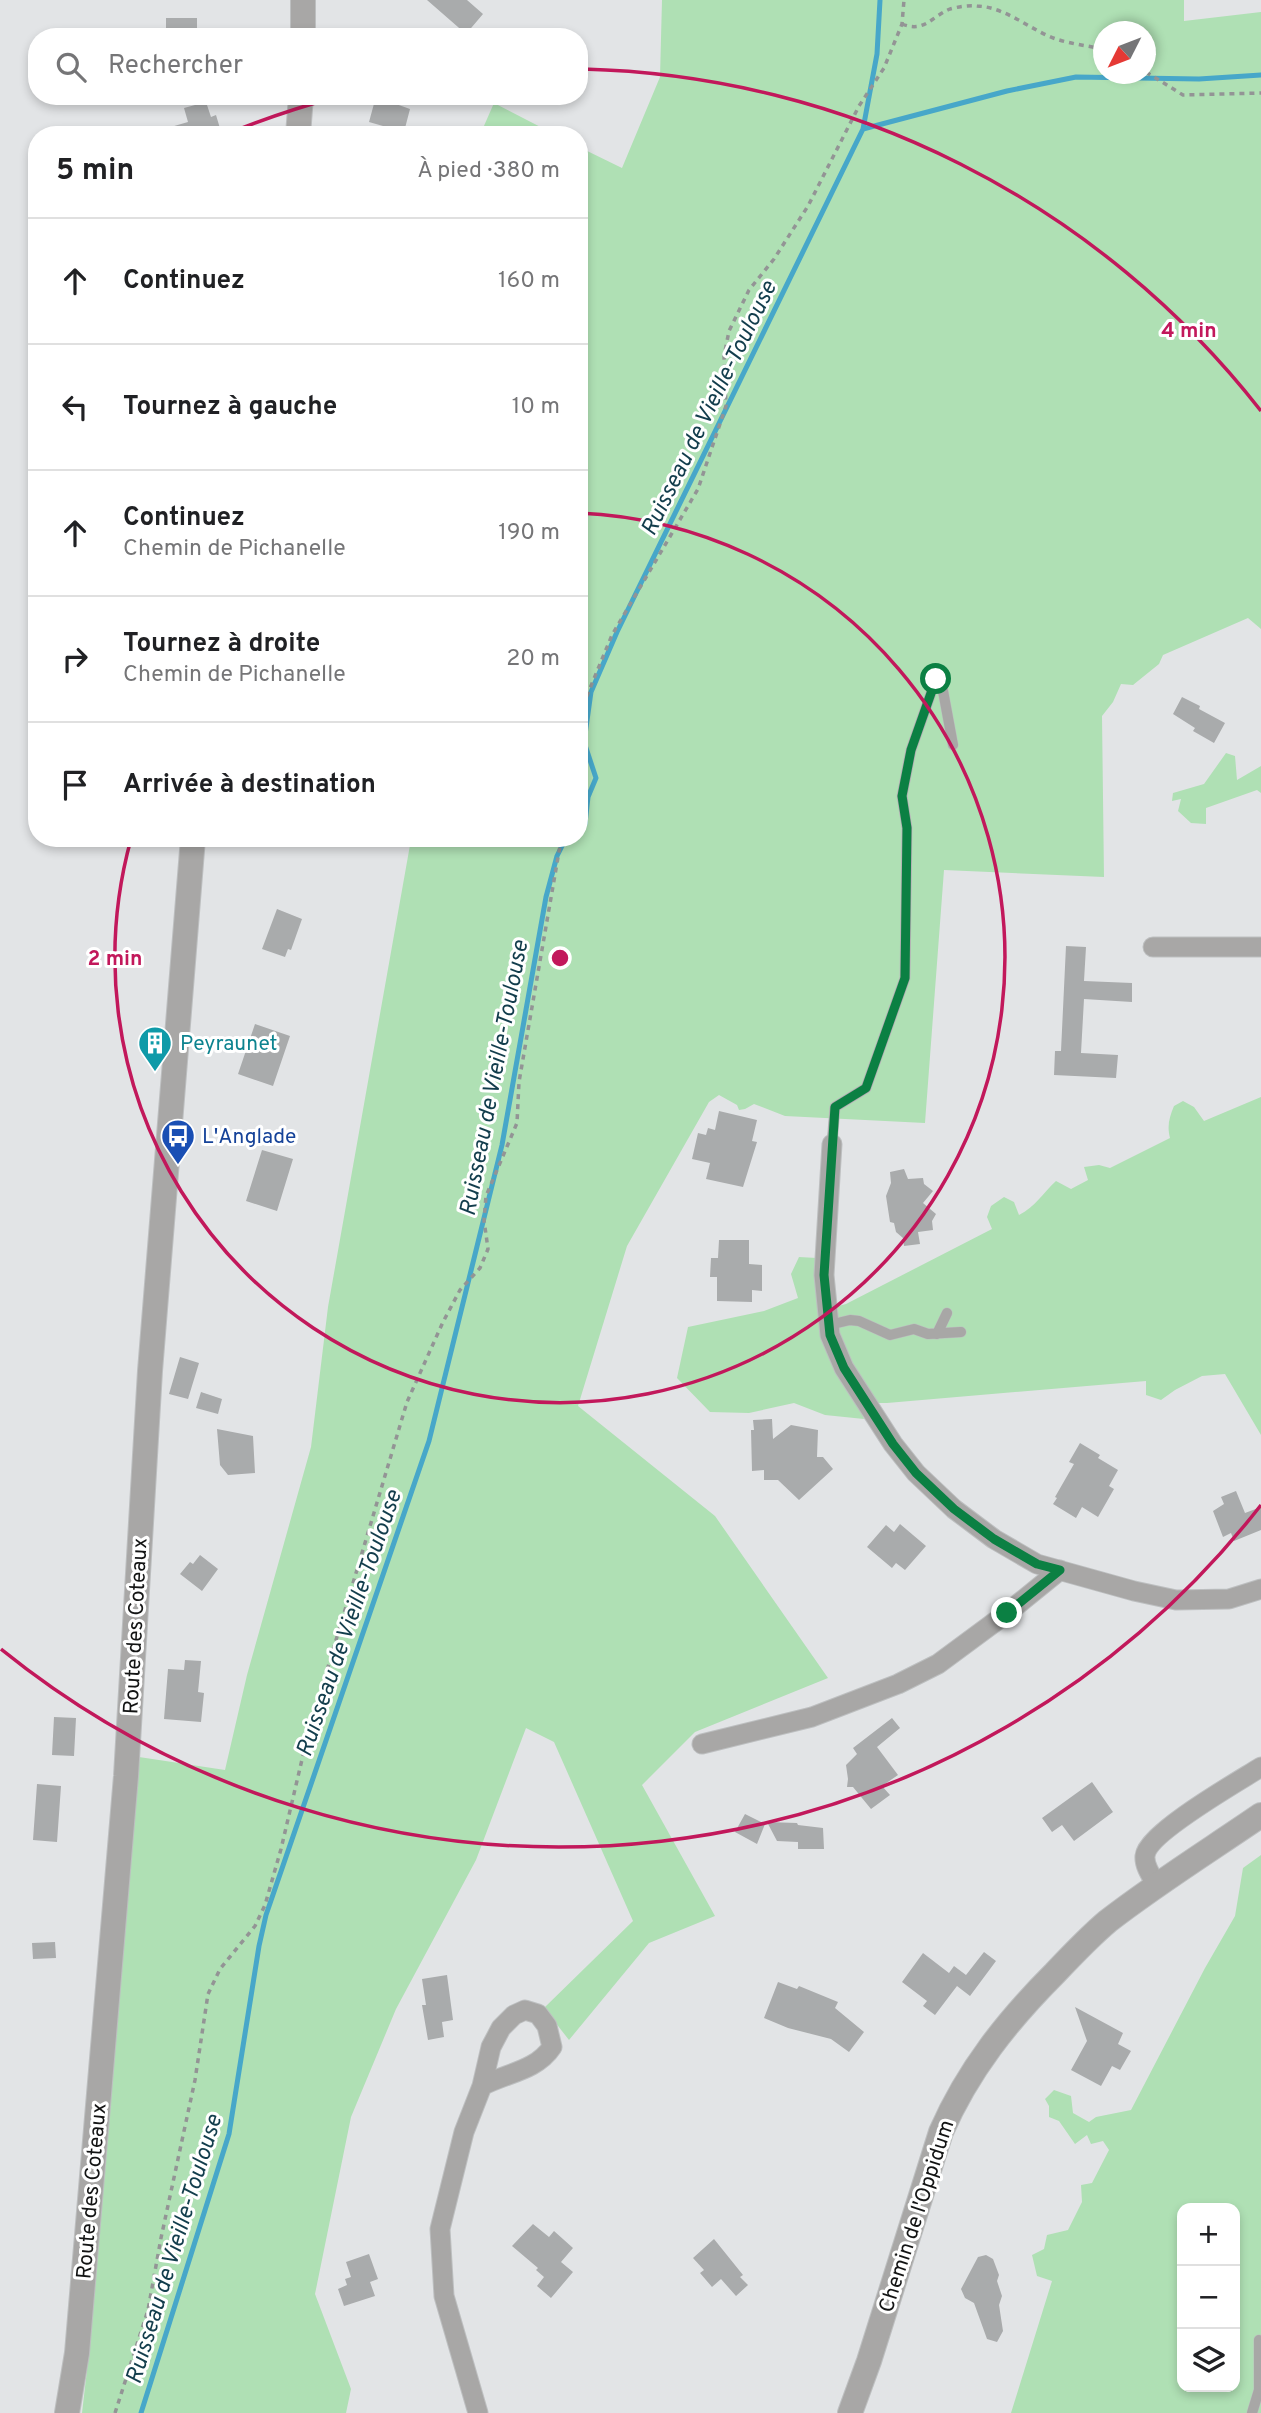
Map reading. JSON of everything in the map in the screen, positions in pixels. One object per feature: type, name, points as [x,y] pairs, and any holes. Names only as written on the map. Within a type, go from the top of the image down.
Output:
[{"type":"street","points":[[303,0],[303,28]]},
{"type":"street","points":[[299,126],[300,105]]},
{"type":"street","name":"Route des Coteaux","points":[[67,2413],[77,2353],[124,1790],[151,1357],[192,847]]},
{"type":"street","points":[[1153,947],[1261,947]]},
{"type":"street","points":[[832,1144],[824,1275],[830,1335],[844,1368],[893,1444],[916,1473],[954,1509],[994,1539],[1037,1564],[1175,1600],[1229,1599],[1261,1589]]},
{"type":"street","points":[[702,1744],[812,1717],[898,1684],[938,1664],[1060,1570]]},
{"type":"street","points":[[1157,1886],[1144,1858],[1146,1849],[1154,1839],[1261,1767]]},
{"type":"street","name":"Chemin de l'Oppidum","points":[[856,2407],[931,2162],[956,2099],[997,2038],[1035,1993],[1108,1922],[1261,1815]]},
{"type":"street","points":[[478,2413],[444,2296],[440,2229],[464,2132],[482,2086]]},
{"type":"lane","points":[[832,1144],[835,1107],[866,1088],[905,978],[907,828],[902,796],[911,750],[936,679],[941,680],[953,745]]},
{"type":"lane","points":[[937,1334],[947,1313]]},
{"type":"lane","points":[[829,1325],[850,1320],[859,1321],[890,1335],[914,1329],[928,1334],[961,1332]]},
{"type":"lane","points":[[1252,2413],[1259,2390],[1259,2340]]},
{"type":"path","points":[[588,693],[612,635],[698,489],[726,406],[724,356],[729,331],[749,290],[774,259],[808,206],[859,106],[884,68],[901,24],[904,0]]},
{"type":"path","points":[[901,24],[913,28],[950,9],[974,5],[1021,20],[1055,38],[1093,47]]},
{"type":"path","points":[[1156,78],[1183,95],[1261,93]]},
{"type":"path","points":[[115,2413],[148,2309],[195,2080],[208,1994],[220,1969],[255,1926],[265,1905],[308,1734],[407,1402],[454,1301],[480,1268],[488,1249],[484,1220],[486,1196],[517,1123],[519,1082],[560,847]]},
{"type":"green space","points":[[662,0],[1184,0],[1184,21],[1261,12],[1261,629],[1248,618],[1163,655],[1159,664],[1133,685],[1121,684],[1113,702],[1102,716],[1104,877],[944,870],[925,1123],[785,1116],[754,1104],[739,1110],[737,1105],[719,1095],[709,1102],[627,1246],[578,1406],[715,1516],[828,1678],[695,1732],[642,1785],[715,1916],[649,1943],[569,2040],[544,2008],[633,1921],[554,1742],[526,1728],[476,1860],[396,2009],[351,2117],[315,2294],[351,2389],[346,2413],[82,2413],[124,1892],[139,1757],[225,1770],[247,1675],[311,1447],[328,1307],[410,847],[588,847],[588,151],[622,168],[660,77]]},
{"type":"green space","points":[[493,105],[498,105],[539,126],[484,126]]},
{"type":"green space","points":[[1226,753],[1235,756],[1237,780],[1261,766],[1261,793],[1257,790],[1206,808],[1206,824],[1191,823],[1178,811],[1181,799],[1172,801],[1173,793],[1204,784]]},
{"type":"green space","points":[[1261,1097],[1261,1435],[1225,1374],[1202,1376],[1161,1400],[1146,1395],[1146,1381],[887,1403],[858,1403],[864,1419],[825,1415],[794,1403],[749,1413],[710,1412],[677,1378],[688,1327],[764,1311],[798,1298],[791,1274],[799,1257],[817,1258],[820,1311],[846,1304],[992,1229],[987,1217],[991,1206],[1004,1197],[1014,1202],[1019,1215],[1056,1181],[1071,1189],[1088,1180],[1084,1167],[1099,1165],[1110,1168],[1170,1138],[1171,1114],[1174,1106],[1183,1101],[1194,1107],[1204,1121]]},
{"type":"green space","points":[[1261,1855],[1261,2413],[1011,2413],[1052,2281],[1037,2276],[1032,2255],[1044,2249],[1047,2235],[1068,2230],[1082,2202],[1081,2185],[1092,2183],[1109,2150],[1103,2141],[1091,2144],[1087,2135],[1075,2144],[1059,2121],[1049,2117],[1049,2106],[1045,2099],[1054,2090],[1071,2096],[1073,2113],[1089,2122],[1096,2117],[1131,2110],[1235,1916],[1243,1868]]},
{"type":"building","points":[[427,0],[467,0],[483,14],[471,28],[459,28]]},
{"type":"building","points":[[166,18],[197,18],[197,28],[166,28]]},
{"type":"building","points":[[207,105],[211,117],[216,115],[219,126],[174,126],[188,122],[184,108]]},
{"type":"building","points":[[374,105],[399,105],[410,109],[406,126],[383,126],[369,122]]},
{"type":"building","points":[[1182,697],[1225,723],[1214,743],[1193,731],[1195,728],[1173,714]]},
{"type":"building","points":[[277,909],[302,919],[291,950],[288,949],[285,957],[262,949]]},
{"type":"building","points":[[1066,946],[1086,947],[1084,981],[1132,983],[1132,1002],[1084,999],[1081,1053],[1118,1055],[1116,1078],[1054,1075],[1055,1051],[1061,1051]]},
{"type":"building","points":[[255,1024],[290,1036],[273,1086],[238,1074]]},
{"type":"building","points":[[719,1111],[757,1120],[752,1141],[757,1142],[743,1187],[706,1179],[710,1163],[692,1159],[698,1133],[706,1135],[708,1128],[715,1130]]},
{"type":"building","points":[[262,1150],[293,1159],[277,1211],[246,1201]]},
{"type":"building","points":[[904,1169],[908,1179],[923,1178],[924,1184],[933,1191],[923,1203],[936,1214],[932,1221],[933,1230],[918,1232],[920,1244],[904,1246],[903,1238],[896,1232],[894,1223],[890,1222],[886,1196],[891,1183],[890,1172]]},
{"type":"building","points":[[719,1240],[749,1240],[749,1264],[762,1265],[762,1291],[752,1290],[752,1302],[717,1301],[717,1277],[710,1277],[711,1258],[718,1258]]},
{"type":"building","points":[[180,1357],[199,1363],[188,1399],[169,1394]]},
{"type":"building","points":[[201,1392],[222,1399],[218,1414],[196,1408]]},
{"type":"building","points":[[772,1419],[773,1439],[791,1425],[818,1430],[817,1457],[823,1457],[833,1469],[799,1500],[778,1480],[764,1480],[764,1470],[752,1471],[753,1420]]},
{"type":"building","points":[[217,1429],[253,1436],[255,1473],[228,1475],[220,1465]]},
{"type":"building","points":[[1080,1443],[1118,1470],[1109,1486],[1114,1489],[1098,1517],[1082,1507],[1076,1518],[1053,1504],[1074,1464],[1069,1462]]},
{"type":"building","points":[[1236,1491],[1245,1513],[1261,1507],[1261,1530],[1234,1541],[1231,1533],[1223,1537],[1213,1511],[1224,1504],[1221,1497]]},
{"type":"building","points":[[900,1524],[926,1546],[905,1570],[896,1563],[892,1568],[867,1547],[886,1525],[894,1532]]},
{"type":"building","points":[[200,1555],[218,1569],[202,1591],[180,1574]]},
{"type":"building","points":[[185,1660],[201,1661],[198,1692],[204,1693],[201,1722],[164,1719],[168,1669],[184,1670]]},
{"type":"building","points":[[54,1717],[76,1718],[74,1756],[52,1755]]},
{"type":"building","points":[[892,1718],[900,1728],[877,1747],[898,1775],[882,1786],[890,1795],[871,1809],[853,1787],[847,1787],[846,1765],[857,1754],[853,1748]]},
{"type":"building","points":[[1092,1782],[1113,1812],[1074,1841],[1062,1825],[1052,1832],[1042,1818]]},
{"type":"building","points":[[37,1784],[61,1786],[57,1842],[33,1840]]},
{"type":"building","points":[[745,1814],[765,1824],[757,1844],[735,1832]]},
{"type":"building","points":[[767,1822],[797,1823],[823,1828],[824,1849],[798,1849],[798,1842],[777,1841]]},
{"type":"building","points":[[55,1942],[56,1958],[33,1959],[32,1943]]},
{"type":"building","points":[[984,1952],[996,1961],[970,1996],[957,1986],[935,2015],[923,2006],[927,2001],[902,1982],[923,1953],[949,1973],[954,1966],[966,1975]]},
{"type":"building","points":[[447,1975],[453,2020],[442,2022],[444,2037],[428,2040],[422,2005],[426,2005],[422,1979]]},
{"type":"building","points":[[778,1982],[797,1989],[799,1986],[838,2002],[835,2008],[864,2032],[849,2052],[831,2039],[788,2028],[764,2018]]},
{"type":"building","points":[[1075,2007],[1123,2033],[1118,2044],[1131,2051],[1120,2070],[1112,2066],[1101,2086],[1071,2070],[1087,2041]]},
{"type":"building","points":[[533,2224],[549,2237],[554,2231],[573,2248],[561,2262],[573,2272],[551,2298],[537,2286],[544,2277],[536,2270],[538,2268],[512,2246]]},
{"type":"building","points":[[714,2239],[748,2285],[736,2296],[721,2279],[712,2287],[700,2273],[704,2270],[693,2258]]},
{"type":"building","points":[[369,2254],[378,2279],[370,2282],[375,2296],[344,2306],[338,2289],[347,2285],[345,2279],[351,2277],[346,2262]]},
{"type":"building","points":[[986,2255],[993,2259],[1002,2296],[999,2305],[1003,2331],[997,2342],[987,2339],[974,2303],[965,2298],[961,2289],[978,2257]]},
{"type":"waterway","name":"Ruisseau de Vieille-Toulouse","points":[[588,713],[591,692],[617,632],[863,129],[877,54],[880,0]]},
{"type":"waterway","points":[[863,129],[1007,91],[1076,77],[1199,79],[1261,75]]},
{"type":"waterway","name":"Ruisseau de Vieille-Toulouse","points":[[588,754],[596,778],[588,797]]},
{"type":"waterway","name":"Ruisseau de Vieille-Toulouse","points":[[141,2413],[229,2134],[266,1915],[429,1441],[502,1145],[546,897],[562,847]]},
{"type":"place","name":"Peyraunet","points":[[155,1073]]},
{"type":"place","name":"L'Anglade","points":[[178,1166]]},
{"type":"route","points":[[936,679],[911,750],[902,796],[907,828],[905,978],[866,1088],[835,1107],[824,1275],[830,1335],[844,1368],[893,1444],[916,1473],[954,1509],[994,1539],[1037,1564],[1060,1570],[1007,1613]]}]
